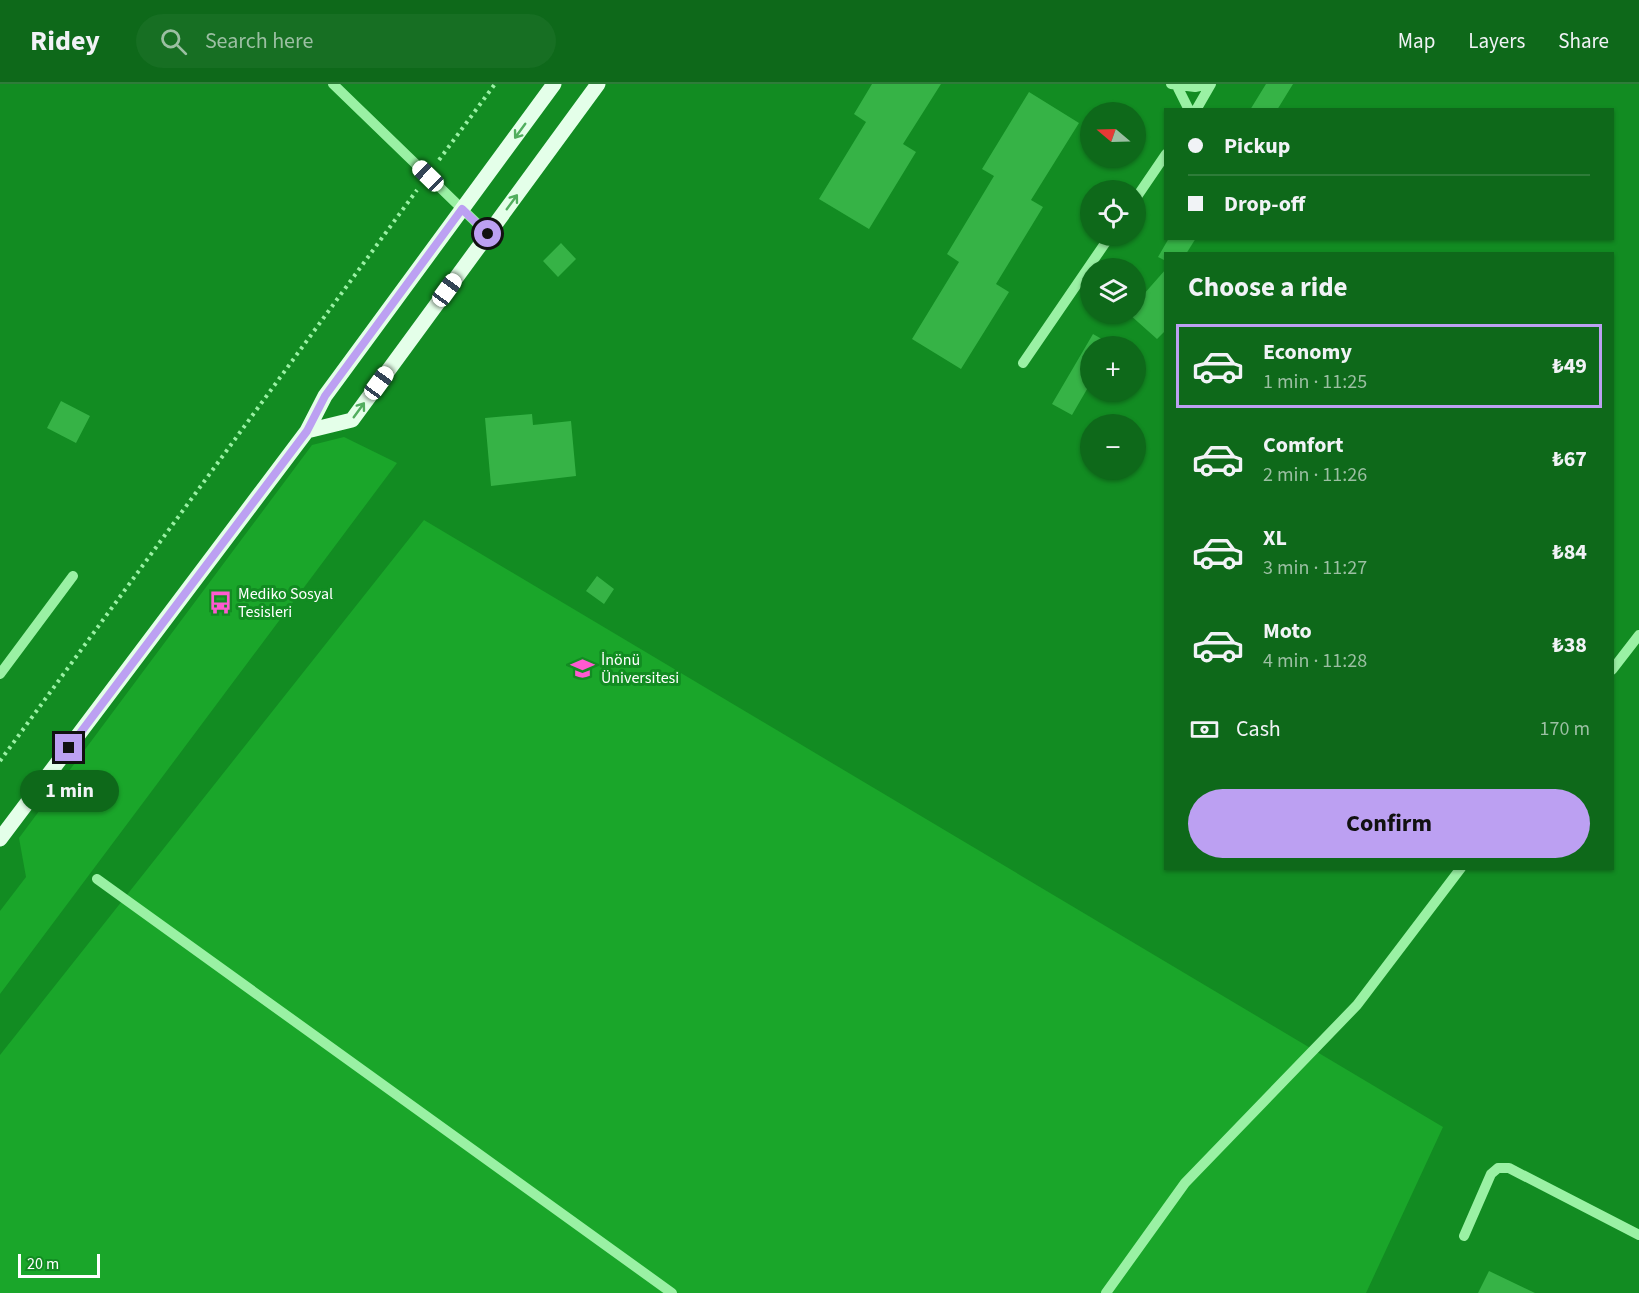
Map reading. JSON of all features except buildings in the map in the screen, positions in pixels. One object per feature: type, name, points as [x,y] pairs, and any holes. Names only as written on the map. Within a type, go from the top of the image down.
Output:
[{"type":"main road","points":[[0,839],[307,431],[325,396],[554,84]]},
{"type":"main road","points":[[307,431],[352,420],[598,84]]},
{"type":"street","points":[[333,84],[488,234]]},
{"type":"street","points":[[1174,85],[1195,87],[1210,84]]},
{"type":"street","points":[[1197,108],[1210,84]]},
{"type":"street","points":[[1174,85],[1189,108]]},
{"type":"street","points":[[1146,183],[1164,157]]},
{"type":"street","points":[[1023,363],[1103,246]]},
{"type":"street","points":[[0,674],[73,576]]},
{"type":"street","points":[[1614,667],[1639,635]]},
{"type":"street","points":[[1106,1293],[1185,1184],[1357,1005],[1459,870]]},
{"type":"street","points":[[97,879],[672,1293]]},
{"type":"street","points":[[1464,1236],[1491,1174],[1498,1168],[1509,1168],[1639,1235]]},
{"type":"path","points":[[0,761],[495,84]]},
{"type":"green space","points":[[344,437],[397,463],[0,994],[0,911],[26,877],[19,838],[312,445]]},
{"type":"green space","points":[[424,520],[1443,1127],[1366,1293],[0,1293],[0,1055]]},
{"type":"place","name":"Mediko Sosyal Tesisleri","points":[[220,603]]},
{"type":"place","name":"İnönü Üniversitesi","points":[[583,669]]},
{"type":"route","points":[[69,748],[307,431],[325,396],[462,209],[488,234]]}]
